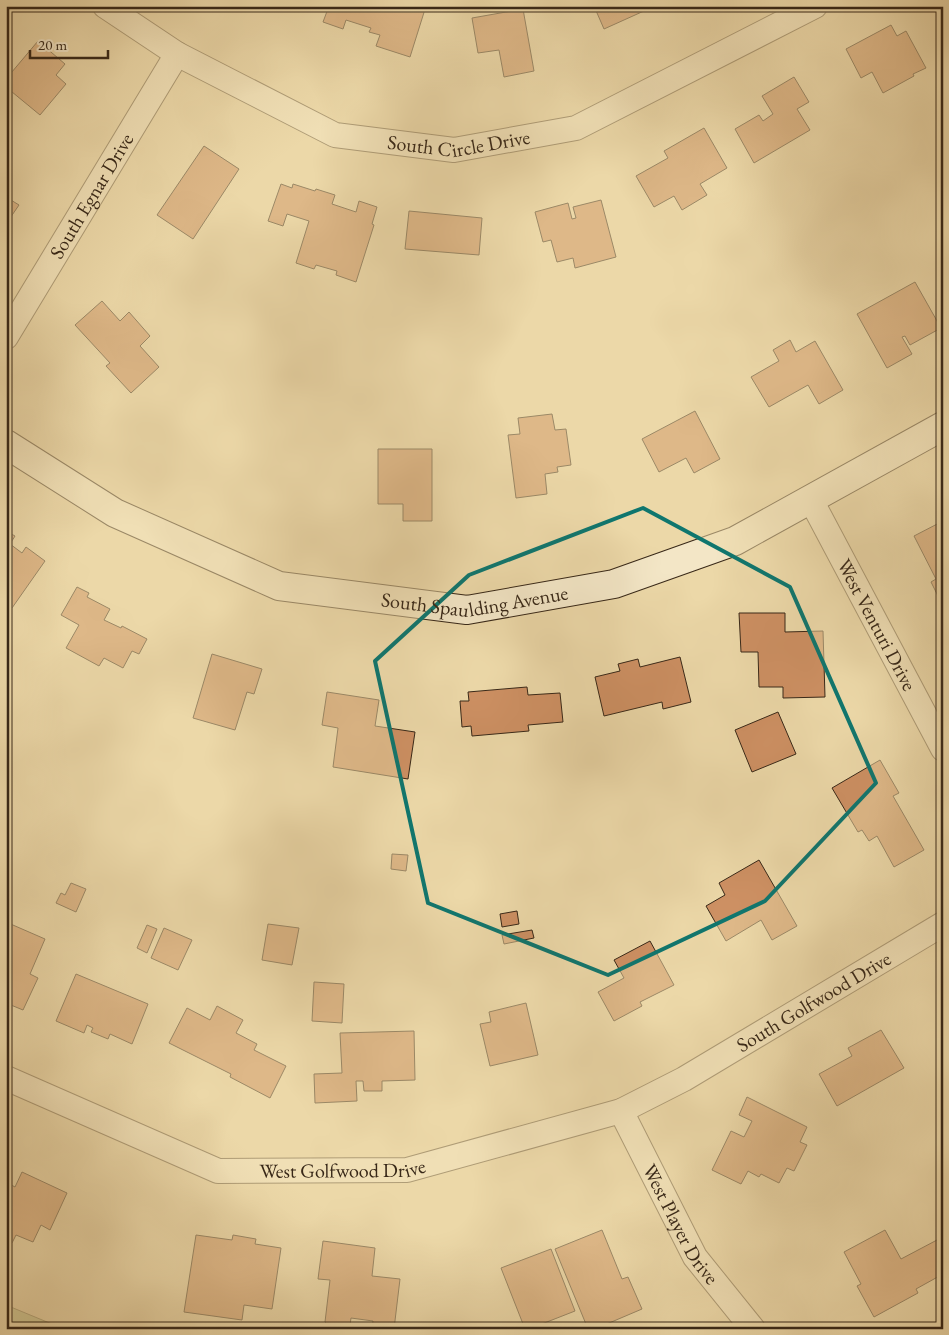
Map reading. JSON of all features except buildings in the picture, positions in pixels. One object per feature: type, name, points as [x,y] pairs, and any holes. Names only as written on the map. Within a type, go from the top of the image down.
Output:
[{"type":"street","name":"South Circle Drive","points":[[105,6],[177,54],[335,135],[454,150],[576,128],[815,6]]},
{"type":"street","name":"South Egnar Drive","points":[[6,337],[177,54]]},
{"type":"street","name":"South Spaulding Avenue","points":[[6,444],[115,513],[279,586],[467,610],[614,584],[735,541],[943,426]]},
{"type":"street","name":"West Venturi Drive","points":[[811,500],[943,749]]},
{"type":"street","name":"South Golfwood Drive","points":[[684,1079],[943,924]]},
{"type":"street","name":"West Golfwood Drive","points":[[6,1078],[218,1171],[407,1170],[621,1111],[684,1079]]},
{"type":"street","name":"West Player Drive","points":[[621,1111],[695,1257],[753,1329]]},
{"type":"highlighted area","points":[[643,508],[790,587],[876,783],[765,901],[608,975],[428,903],[375,661],[469,575]]},
{"type":"green space","points":[[6,1305],[64,1329],[6,1329]]}]
